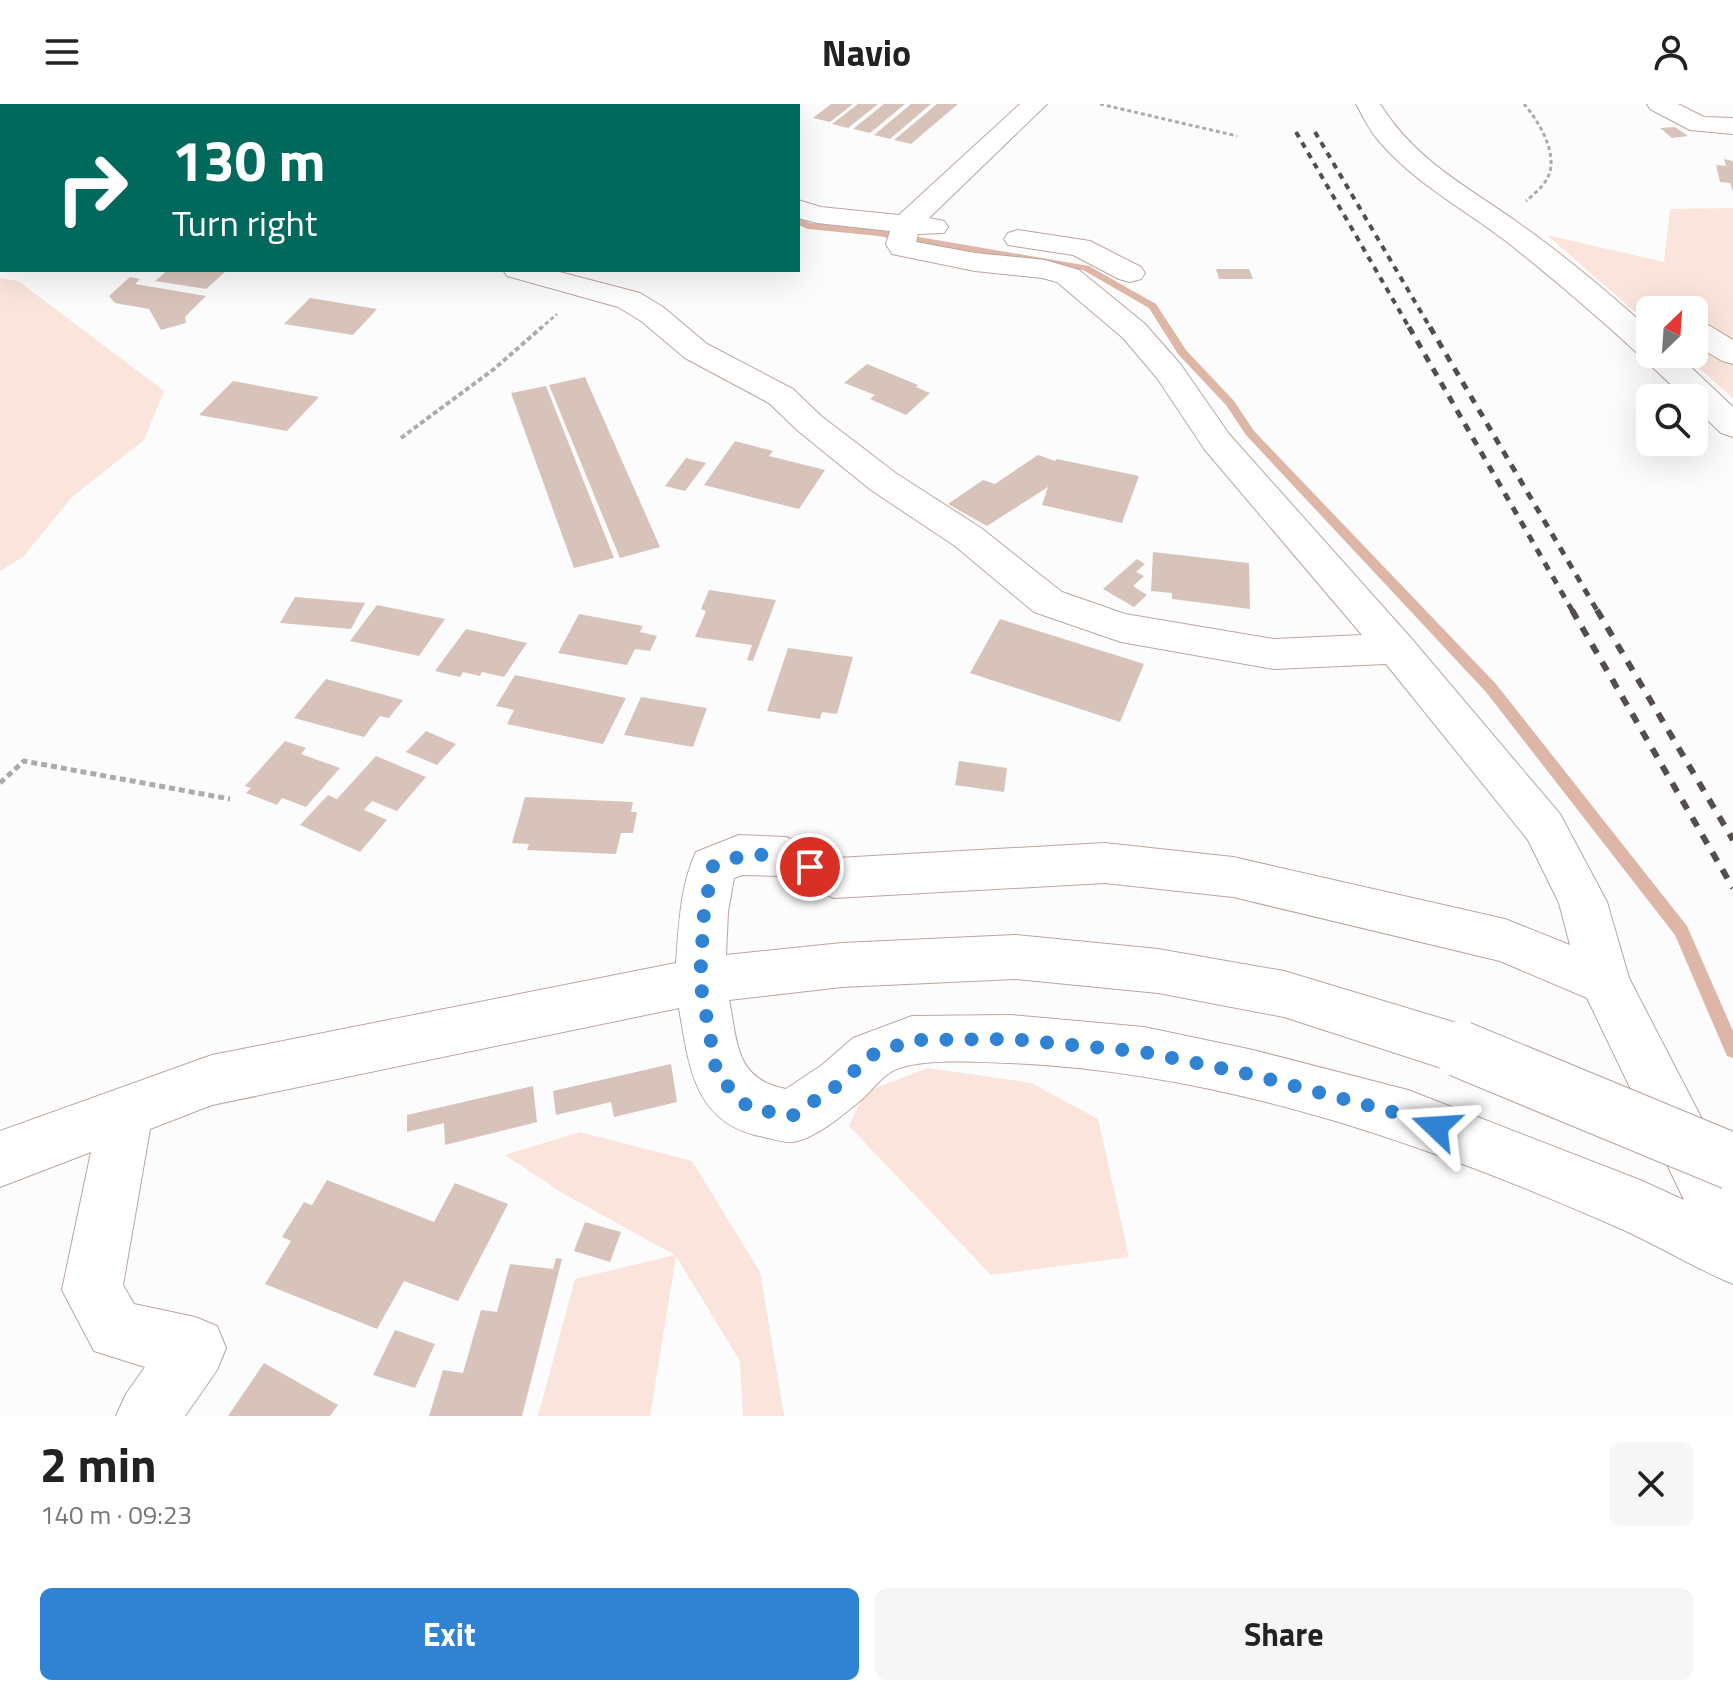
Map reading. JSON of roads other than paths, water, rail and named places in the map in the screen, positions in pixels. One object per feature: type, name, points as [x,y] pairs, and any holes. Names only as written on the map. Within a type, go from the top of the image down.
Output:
[{"type":"street","points":[[1035,104],[904,234],[902,248],[1045,269],[1068,276],[1134,331],[1169,372],[1217,442],[1397,649],[1544,827],[1583,902],[1605,982],[1733,1239]]},
{"type":"street","points":[[1368,104],[1387,135],[1432,178],[1507,228],[1594,296],[1636,334]]},
{"type":"street","points":[[1659,104],[1699,125],[1733,126]]},
{"type":"street","points":[[800,209],[904,234],[978,233],[1080,247],[1107,258],[1130,273]]},
{"type":"street","points":[[526,272],[629,300],[652,314],[696,351],[781,396],[809,423],[884,482],[968,537],[1048,602],[1121,628],[1274,654],[1397,649]]},
{"type":"street","points":[[1594,296],[1627,298],[1636,302]]},
{"type":"street","points":[[1708,339],[1733,354]]},
{"type":"street","points":[[1673,368],[1733,426]]},
{"type":"street","points":[[1689,383],[1733,379]]},
{"type":"street","points":[[1605,982],[1505,941],[1233,877],[1105,863],[834,878],[786,857],[739,855],[713,866],[704,912],[700,981],[717,1075],[749,1108],[792,1116],[841,1083],[872,1055],[912,1040],[1011,1039],[1144,1052],[1253,1075],[1408,1116],[1640,1208],[1733,1255]]},
{"type":"street","points":[[0,1159],[212,1080],[700,981],[842,965],[1015,957],[1158,971],[1284,994],[1460,1049],[1733,1162]]},
{"type":"street","points":[[126,1112],[92,1290],[115,1330],[195,1348],[148,1416]]},
{"type":"waterway","points":[[800,222],[808,226],[878,233],[1086,268],[1153,306],[1182,352],[1230,403],[1250,433],[1491,688],[1681,931],[1733,1050]]},
{"type":"railway","points":[[1296,132],[1410,329]]},
{"type":"railway","points":[[1315,132],[1431,329]]},
{"type":"railway","points":[[1409,327],[1573,612]]},
{"type":"railway","points":[[1430,327],[1598,612]]},
{"type":"railway","points":[[1572,610],[1733,888]]},
{"type":"railway","points":[[1597,610],[1733,840]]}]
